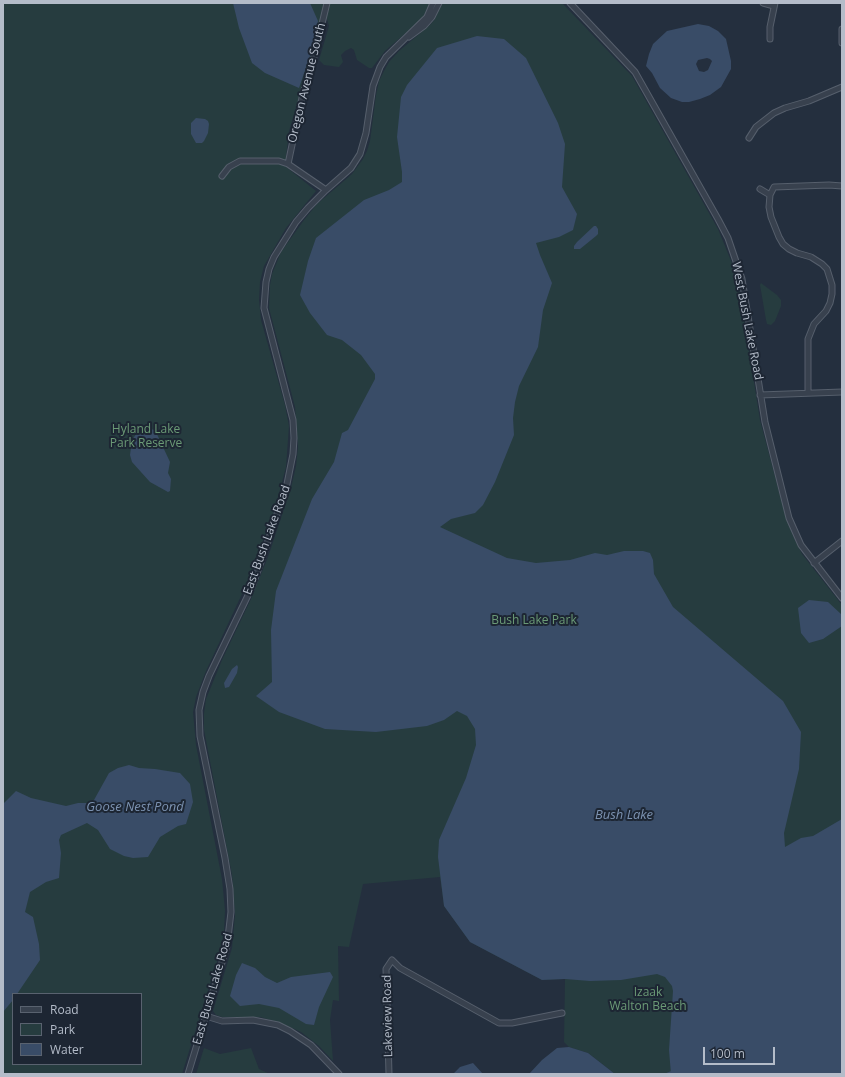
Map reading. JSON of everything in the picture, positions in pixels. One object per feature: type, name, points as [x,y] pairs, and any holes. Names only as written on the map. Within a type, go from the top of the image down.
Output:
[{"type":"street","name":"Oregon Avenue South","points":[[288,164],[303,93],[312,65],[327,3]]},
{"type":"street","name":"East Bush Lake Road","points":[[188,1074],[227,946],[231,912],[230,889],[225,858],[200,736],[199,710],[203,692],[209,676],[252,587],[279,510],[291,469],[294,438],[293,420],[265,313],[264,294],[266,282],[274,257],[286,236],[308,208],[351,168],[360,154],[366,133],[373,86],[376,76],[386,58],[427,17],[433,3]]},
{"type":"street","name":"West Bush Lake Road","points":[[570,3],[634,72],[722,225],[736,258],[742,279],[767,432],[788,518],[801,545],[842,598]]},
{"type":"street","points":[[763,3],[775,5],[770,27],[770,39]]},
{"type":"street","name":"East Bush Lake Road","points":[[406,39],[414,35],[424,26],[436,12],[440,4]]},
{"type":"street","points":[[842,29],[842,43]]},
{"type":"street","points":[[749,138],[756,127],[774,113],[809,101],[842,87]]},
{"type":"street","points":[[222,176],[229,167],[240,162],[279,162],[288,164],[326,190]]},
{"type":"street","points":[[808,393],[808,339],[814,324],[826,311],[830,303],[832,285],[827,270],[822,264],[811,257],[789,249],[783,244],[771,217],[769,207],[770,195],[774,187],[842,186]]},
{"type":"street","points":[[760,189],[770,195]]},
{"type":"street","points":[[760,395],[842,392]]},
{"type":"street","points":[[814,563],[842,540]]},
{"type":"street","name":"Lakeview Road","points":[[389,1074],[386,969],[392,960],[400,968],[499,1023],[512,1023],[562,1013]]},
{"type":"street","points":[[206,1016],[222,1021],[253,1020],[278,1025],[290,1030],[311,1045],[339,1074]]},
{"type":"green space","name":"Hyland Lake Park Reserve","points":[[3,3],[324,3],[313,53],[289,131],[285,166],[316,191],[286,228],[264,266],[260,282],[259,300],[261,320],[285,405],[289,426],[286,467],[276,505],[248,581],[206,671],[196,697],[193,712],[196,745],[222,879],[225,910],[224,933],[219,955],[182,1074],[3,1074]]},
{"type":"green space","points":[[330,3],[429,3],[430,5],[422,19],[385,51],[372,68],[369,68],[357,60],[354,50],[351,48],[341,55],[343,62],[339,67],[324,65],[319,60],[329,26],[326,15]]},
{"type":"green space","name":"Bush Lake Park","points":[[443,3],[562,3],[632,76],[718,229],[734,268],[739,288],[760,420],[786,518],[802,554],[842,605],[842,1074],[615,1074],[588,1053],[569,1047],[564,1042],[565,979],[542,980],[470,942],[444,906],[440,877],[363,884],[349,947],[338,946],[339,1001],[333,1000],[330,1020],[333,1061],[319,1046],[301,1032],[281,1023],[260,1017],[222,1017],[216,1015],[213,1011],[232,948],[235,915],[232,875],[204,730],[206,699],[222,660],[251,599],[268,557],[291,488],[296,466],[298,447],[295,407],[269,308],[272,274],[281,252],[304,220],[317,204],[352,174],[363,159],[370,141],[376,95],[379,81],[384,71],[389,62],[399,51],[430,25],[435,19],[439,8]]},
{"type":"green space","points":[[761,283],[777,295],[781,300],[781,306],[775,321],[771,325],[767,324],[766,320],[760,285]]},
{"type":"green space","points":[[204,1048],[220,1054],[251,1048],[259,1069],[270,1074],[196,1074]]},
{"type":"water","points":[[233,3],[310,3],[318,21],[312,50],[299,88],[265,73],[252,63],[239,28]]},
{"type":"water","points":[[698,24],[709,26],[718,31],[726,39],[731,61],[731,69],[721,87],[710,95],[689,102],[682,102],[671,98],[660,88],[652,73],[646,66],[653,44],[667,31]],"holes":[[[707,58],[712,61],[708,70],[704,72],[699,71],[696,64],[698,60]]]},
{"type":"water","name":"Bush Lake","points":[[477,36],[504,39],[526,58],[558,123],[565,144],[562,187],[577,214],[573,230],[559,237],[536,243],[552,283],[543,310],[538,347],[519,386],[515,402],[513,418],[514,435],[495,482],[483,505],[475,513],[451,519],[440,527],[507,558],[536,563],[570,560],[595,553],[607,555],[624,551],[643,551],[650,553],[653,560],[654,574],[673,607],[783,701],[801,732],[799,769],[784,833],[785,847],[801,838],[813,836],[842,819],[842,1074],[671,1074],[669,1050],[673,991],[672,986],[665,977],[657,974],[621,980],[542,980],[470,942],[444,906],[438,857],[439,840],[466,778],[476,745],[475,729],[467,716],[457,711],[444,720],[427,726],[376,732],[325,729],[279,712],[256,696],[272,682],[271,630],[276,591],[312,499],[334,462],[342,433],[348,430],[375,379],[375,374],[361,355],[342,340],[327,335],[310,313],[300,295],[308,261],[316,238],[364,200],[389,190],[402,182],[397,137],[401,97],[407,85],[437,48]]},
{"type":"water","points":[[196,118],[205,119],[209,124],[208,133],[202,143],[196,143],[191,134],[191,123]]},
{"type":"water","points":[[594,226],[598,229],[598,234],[580,249],[574,249],[577,242]]},
{"type":"water","points":[[146,428],[155,430],[170,462],[168,473],[171,479],[170,491],[168,492],[150,482],[132,462],[130,455],[132,440],[139,430]]},
{"type":"water","points":[[809,600],[828,602],[841,614],[842,626],[823,639],[809,643],[801,633],[798,608]]},
{"type":"water","points":[[237,665],[237,673],[229,687],[225,688],[224,683],[232,669]]},
{"type":"water","name":"Goose Nest Pond","points":[[129,765],[139,768],[180,773],[190,784],[193,802],[186,824],[178,826],[160,837],[148,857],[133,858],[124,856],[110,849],[98,830],[87,823],[61,835],[59,840],[61,853],[59,878],[46,882],[30,892],[25,912],[33,917],[39,944],[40,960],[18,993],[12,993],[12,1001],[3,1012],[3,804],[16,791],[31,798],[66,806],[78,803],[90,803],[94,800],[109,773],[118,768]]},
{"type":"water","points":[[242,963],[255,968],[265,977],[277,983],[291,977],[330,972],[333,977],[319,1007],[314,1025],[306,1024],[279,1008],[259,1004],[240,1006],[230,996],[236,975]]},
{"type":"water","points":[[569,1047],[588,1053],[615,1074],[529,1074],[542,1060],[557,1048]]},
{"type":"water","points":[[473,1063],[483,1074],[443,1074],[454,1073],[460,1067]]},
{"type":"waterway","points":[[666,1074],[671,1072]]},
{"type":"park label","name":"Izaak Walton Beach","points":[[648,1000]]}]
